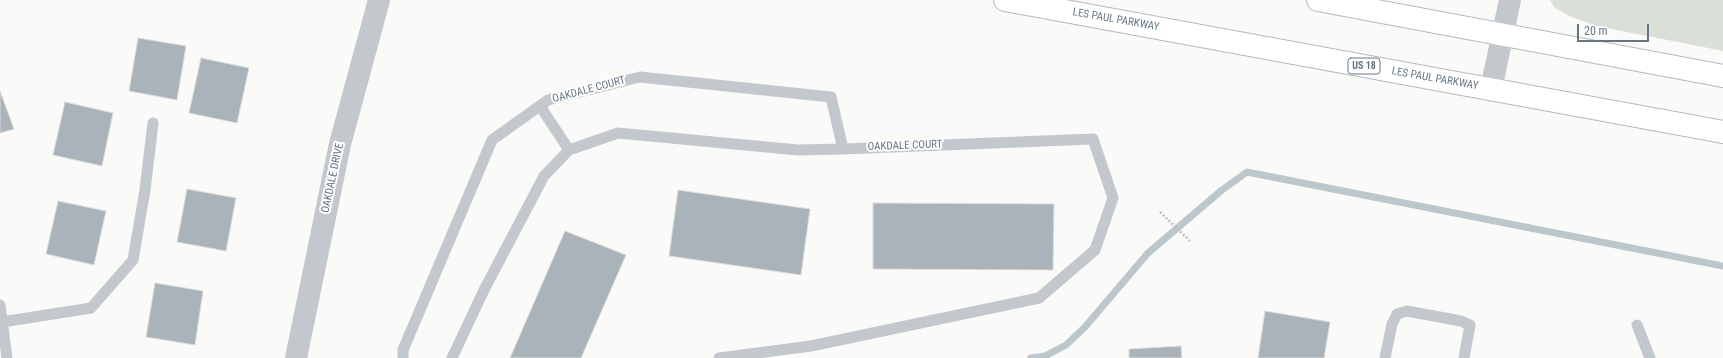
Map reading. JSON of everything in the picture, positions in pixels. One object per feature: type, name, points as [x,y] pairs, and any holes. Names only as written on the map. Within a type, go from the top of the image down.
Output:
[{"type":"main road","name":"LES PAUL PARKWAY","points":[[1004,0],[1723,132]]},
{"type":"main road","points":[[1318,0],[1723,76]]},
{"type":"street","name":"OAKDALE DRIVE","points":[[296,358],[340,144],[379,0]]},
{"type":"street","points":[[1491,90],[1510,0]]},
{"type":"lane","name":"OAKDALE COURT","points":[[403,358],[403,350],[492,140],[548,100],[640,77],[831,97],[843,149],[1093,138],[1113,198],[1095,250],[1039,298],[811,346],[719,358]]},
{"type":"lane","points":[[540,106],[569,150]]},
{"type":"lane","points":[[2,322],[91,308],[133,260],[145,190],[153,123]]},
{"type":"lane","points":[[452,358],[484,290],[544,176],[569,150],[618,133],[798,150],[843,149]]},
{"type":"lane","points":[[0,305],[7,358]]},
{"type":"lane","points":[[1385,358],[1392,324],[1397,314],[1407,311],[1461,322],[1470,326],[1464,358]]},
{"type":"lane","points":[[1637,326],[1650,358]]},
{"type":"path","points":[[1160,212],[1190,242]]},
{"type":"shaded area","points":[[1550,0],[1723,0],[1723,51],[1597,26],[1571,17],[1555,8]]},
{"type":"building","points":[[138,38],[186,46],[177,100],[129,91]]},
{"type":"building","points":[[201,58],[249,68],[237,123],[189,113]]},
{"type":"building","points":[[0,91],[14,129],[0,133]]},
{"type":"building","points":[[65,102],[113,113],[102,166],[53,155]]},
{"type":"building","points":[[187,189],[236,198],[226,251],[177,242]]},
{"type":"building","points":[[678,190],[810,209],[801,275],[669,256]]},
{"type":"building","points":[[58,201],[106,211],[94,265],[46,254]]},
{"type":"building","points":[[873,203],[1054,204],[1053,270],[873,269]]},
{"type":"building","points":[[565,231],[626,255],[581,358],[510,358]]},
{"type":"building","points":[[155,283],[203,291],[195,345],[146,337]]},
{"type":"building","points":[[1265,311],[1330,322],[1324,358],[1258,358]]},
{"type":"building","points":[[1181,346],[1182,358],[1129,358],[1129,349]]},
{"type":"waterway","points":[[1031,358],[1045,356],[1066,345],[1085,327],[1148,253],[1222,190],[1247,172],[1723,266]]}]
